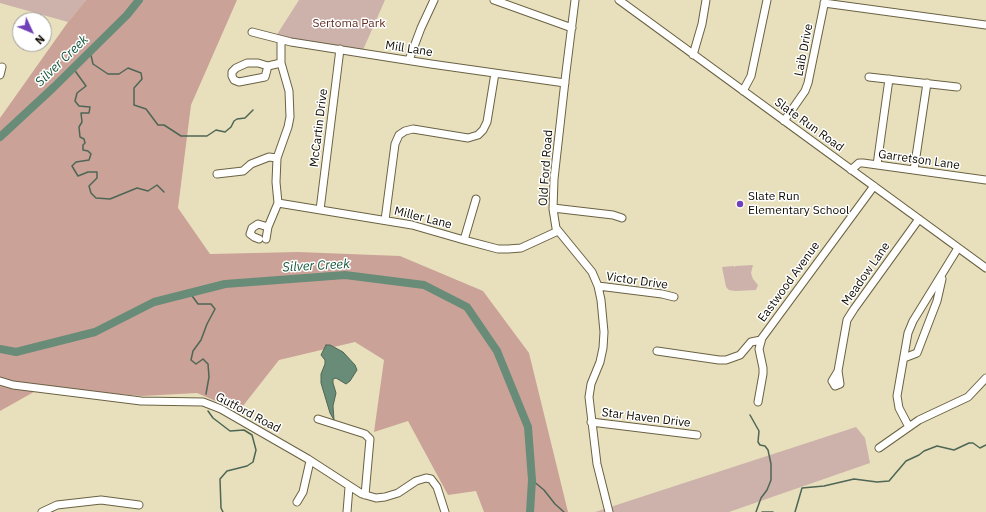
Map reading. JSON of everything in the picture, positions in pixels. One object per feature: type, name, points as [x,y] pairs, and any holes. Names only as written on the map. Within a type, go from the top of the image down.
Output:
[{"type":"street","points":[[409,60],[418,35],[434,0]]},
{"type":"street","points":[[494,0],[572,28]]},
{"type":"street","name":"Old Ford Road","points":[[575,0],[554,179],[553,208],[558,231],[588,266],[598,286],[601,300],[604,332],[602,356],[590,391],[589,404],[600,478],[609,512]]},
{"type":"street","name":"Slate Run Road","points":[[619,0],[986,268]]},
{"type":"street","points":[[693,55],[702,24],[706,0]]},
{"type":"street","points":[[743,91],[751,76],[767,0]]},
{"type":"street","points":[[825,2],[854,8],[986,25]]},
{"type":"street","name":"Laib Drive","points":[[784,121],[805,91],[808,83],[825,2]]},
{"type":"street","name":"Mill Lane","points":[[252,32],[281,40],[565,83]]},
{"type":"street","points":[[268,227],[258,224],[252,228],[250,234],[254,238],[263,239],[268,227],[278,202],[276,182],[277,158],[288,127],[291,104],[281,63],[281,40]]},
{"type":"street","name":"McCartin Drive","points":[[320,210],[340,49]]},
{"type":"street","points":[[268,66],[265,77],[239,82],[234,80],[232,76],[232,72],[236,68],[247,64],[258,63],[268,66],[281,63]]},
{"type":"street","points":[[0,75],[2,67]]},
{"type":"street","points":[[385,220],[395,144],[399,134],[413,129],[468,138],[478,135],[483,130],[487,122],[495,73]]},
{"type":"street","points":[[868,77],[957,87]]},
{"type":"street","points":[[877,164],[889,79]]},
{"type":"street","points":[[914,170],[927,83]]},
{"type":"street","points":[[217,174],[243,170],[251,164],[269,157],[277,158]]},
{"type":"street","name":"Garretson Lane","points":[[851,170],[858,163],[877,164],[986,180]]},
{"type":"street","name":"Eastwood Avenue","points":[[758,402],[763,374],[759,349],[761,340],[874,186]]},
{"type":"street","points":[[464,240],[476,199]]},
{"type":"street","name":"Miller Lane","points":[[278,202],[412,225],[498,248],[516,249],[531,244],[558,231]]},
{"type":"street","points":[[553,208],[613,215],[622,218]]},
{"type":"street","name":"Meadow Lane","points":[[838,371],[847,320],[919,219]]},
{"type":"street","points":[[909,427],[899,408],[897,396],[908,333],[913,321],[958,248]]},
{"type":"street","points":[[904,358],[917,353],[937,301],[943,273]]},
{"type":"street","name":"Victor Drive","points":[[598,286],[662,294],[674,297]]},
{"type":"street","points":[[657,351],[726,360],[740,355],[751,342],[761,340]]},
{"type":"street","points":[[879,448],[927,416],[968,396],[986,378]]},
{"type":"street","name":"Gutford Road","points":[[0,381],[13,385],[141,401],[202,402],[221,409],[310,461],[349,487],[365,495],[376,498],[385,497],[398,493],[416,481],[426,478],[431,479],[437,487],[445,512]]},
{"type":"street","points":[[318,419],[365,434],[370,439],[365,495]]},
{"type":"street","name":"Star Haven Drive","points":[[591,422],[697,435]]},
{"type":"street","points":[[297,502],[303,492],[310,461]]},
{"type":"street","points":[[347,512],[349,487]]},
{"type":"street","points":[[42,512],[57,505],[101,500],[139,505]]},
{"type":"green space","points":[[0,0],[86,0],[68,22],[52,18],[52,12],[32,12],[0,3]]},
{"type":"green space","name":"Sertoma Park","points":[[299,0],[385,0],[363,50],[276,36]]},
{"type":"green space","points":[[753,265],[751,273],[753,279],[758,285],[756,290],[735,291],[729,290],[726,287],[722,267],[734,266],[735,268],[735,266]]},
{"type":"green space","points":[[856,427],[865,438],[870,463],[729,512],[595,512]]},
{"type":"shaded area","points":[[86,0],[237,0],[191,105],[178,208],[210,254],[298,252],[400,256],[483,291],[529,353],[568,512],[484,512],[476,491],[448,495],[408,421],[374,432],[384,360],[355,342],[279,360],[239,411],[197,393],[142,396],[41,388],[0,411],[0,118],[47,52],[52,52],[52,45]]},
{"type":"shaded area","points":[[326,345],[330,345],[343,352],[355,365],[357,370],[350,381],[346,384],[336,378],[333,379],[336,393],[333,406],[334,420],[330,413],[321,383],[321,374],[325,360],[321,355]]},
{"type":"waterway","name":"Silver Creek","points":[[0,137],[54,87],[127,15],[139,0]]},
{"type":"waterway","points":[[90,51],[93,64],[108,74],[119,74],[128,68],[141,73],[142,79],[134,88],[134,105],[146,109],[158,125],[164,125],[181,136],[207,136],[216,130],[225,132],[231,127],[234,121],[245,118],[253,110]]},
{"type":"waterway","points":[[73,68],[86,86],[77,93],[75,101],[79,106],[90,107],[89,113],[81,113],[82,122],[79,127],[80,137],[84,139],[85,143],[83,145],[83,150],[88,151],[91,154],[89,160],[76,162],[72,166],[78,176],[88,172],[97,172],[97,178],[89,186],[91,193],[96,198],[110,199],[137,188],[148,191],[157,185],[164,192]]},
{"type":"waterway","name":"Silver Creek","points":[[0,349],[16,352],[95,332],[154,302],[225,284],[345,275],[424,285],[467,307],[497,351],[528,427],[532,480],[530,512]]},
{"type":"waterway","points":[[190,293],[198,304],[211,304],[215,309],[201,340],[193,351],[191,360],[196,364],[203,359],[208,364],[209,377],[206,394]]},
{"type":"waterway","points":[[208,411],[213,418],[230,431],[244,430],[252,435],[256,450],[253,462],[247,466],[227,471],[220,479],[221,508],[223,512]]},
{"type":"waterway","points":[[750,415],[759,431],[758,442],[760,445],[765,446],[768,450],[771,464],[771,480],[767,490],[761,498],[756,512]]},
{"type":"waterway","points":[[795,512],[802,488],[824,486],[854,479],[877,482],[889,481],[906,461],[937,446],[954,450],[969,443],[973,443],[980,448],[986,445]]},
{"type":"waterway","points":[[532,480],[544,490],[555,504],[564,512]]},
{"type":"waterway","points":[[762,512],[773,512]]},
{"type":"place","name":"Slate Run Elementary School","points":[[740,204]]}]
